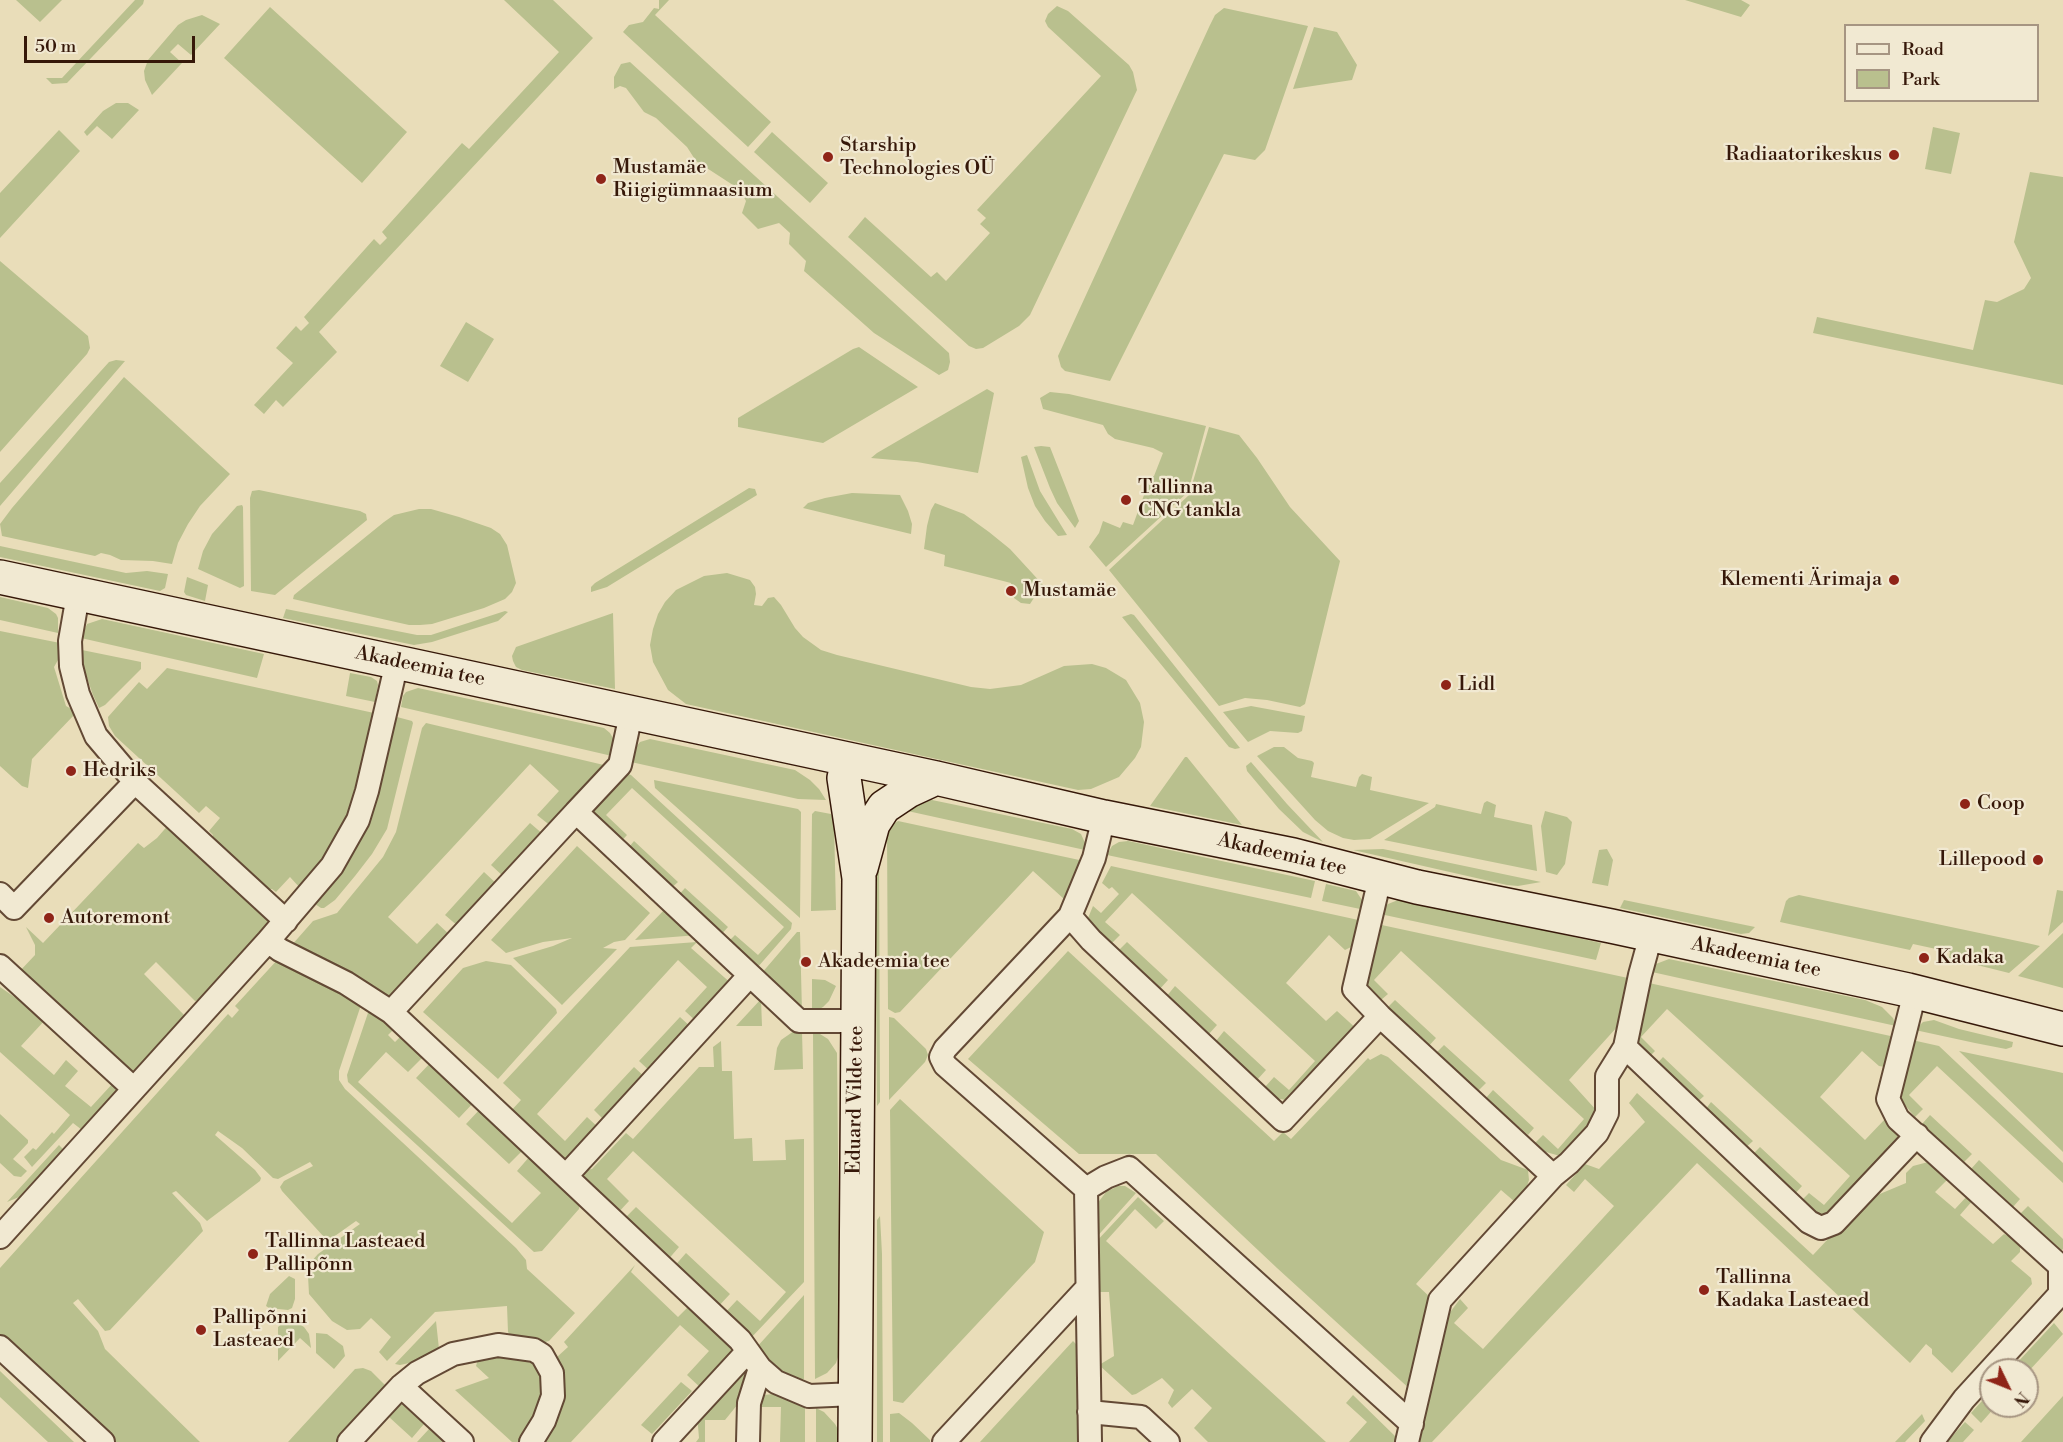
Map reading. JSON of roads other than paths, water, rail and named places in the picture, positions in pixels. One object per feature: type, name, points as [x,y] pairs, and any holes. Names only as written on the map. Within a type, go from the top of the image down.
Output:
[{"type":"main road","name":"Akadeemia tee","points":[[0,577],[936,778],[1104,817],[1293,855],[1380,878],[2056,1023],[2063,1040]]},
{"type":"main road","name":"Eduard Vilde tee","points":[[848,760],[844,778],[845,789],[859,878],[855,1442]]},
{"type":"main road","points":[[859,878],[873,824],[884,807],[908,791],[936,778]]},
{"type":"street","points":[[78,595],[70,641],[71,666],[78,694],[96,736],[135,782],[286,921]]},
{"type":"street","points":[[0,1237],[286,921],[332,866],[358,820],[397,662]]},
{"type":"street","points":[[391,1012],[620,765],[631,714]]},
{"type":"street","points":[[5,909],[135,782]]},
{"type":"street","points":[[576,812],[799,1022],[857,1021]]},
{"type":"street","points":[[1090,1442],[1086,1189],[945,1065],[941,1057],[945,1049],[1070,916],[1094,858],[1104,817]]},
{"type":"street","points":[[1380,878],[1354,989],[1380,1016],[1553,1176]]},
{"type":"street","points":[[1070,916],[1091,940],[1283,1120],[1380,1016]]},
{"type":"street","points":[[1410,1433],[1440,1300],[1553,1176],[1569,1163],[1597,1133],[1607,1113],[1607,1076],[1625,1047],[1651,935]]},
{"type":"street","points":[[268,940],[280,950],[346,983],[391,1012],[740,1340],[754,1360],[776,1382],[809,1396],[855,1394]]},
{"type":"street","points":[[0,966],[134,1088]]},
{"type":"street","points":[[566,1176],[750,975]]},
{"type":"street","points":[[1915,992],[1888,1099],[1898,1119],[2060,1266],[2060,1294],[1964,1399],[1932,1442]]},
{"type":"street","points":[[1625,1047],[1809,1222],[1821,1228],[1834,1223],[1917,1135]]},
{"type":"street","points":[[1086,1189],[1106,1177],[1129,1168],[1410,1433]]},
{"type":"street","points":[[944,1442],[1087,1288]]},
{"type":"street","points":[[349,1442],[401,1386],[417,1373],[453,1354],[498,1345],[534,1350],[542,1355],[552,1373],[554,1396],[544,1421],[531,1442]]},
{"type":"street","points":[[0,1347],[103,1442]]},
{"type":"street","points":[[664,1442],[754,1360]]},
{"type":"street","points":[[748,1442],[749,1403],[754,1360]]},
{"type":"street","points":[[401,1386],[462,1442]]},
{"type":"street","points":[[1089,1412],[1141,1418],[1168,1442]]},
{"type":"place","name":"Radiaatorikeskus","points":[[1894,155]]},
{"type":"place","name":"Starship Technologies OÜ","points":[[828,157]]},
{"type":"place","name":"Mustamäe Riigigümnaasium","points":[[601,179]]},
{"type":"place","name":"Tallinna CNG tankla","points":[[1126,500]]},
{"type":"place","name":"Klementi Ärimaja","points":[[1894,580]]},
{"type":"place","name":"Mustamäe","points":[[1011,591]]},
{"type":"place","name":"Lidl","points":[[1446,685]]},
{"type":"place","name":"Hedriks","points":[[71,771]]},
{"type":"place","name":"Coop","points":[[1965,804]]},
{"type":"place","name":"Lillepood","points":[[2038,860]]},
{"type":"place","name":"Autoremont","points":[[49,918]]},
{"type":"place","name":"Kadaka","points":[[1924,958]]},
{"type":"place","name":"Akadeemia tee","points":[[806,962]]},
{"type":"place","name":"Tallinna Lasteaed Pallipõnn","points":[[253,1254]]},
{"type":"place","name":"Tallinna Kadaka Lasteaed","points":[[1704,1290]]},
{"type":"place","name":"Pallipõnni Lasteaed","points":[[201,1330]]}]
